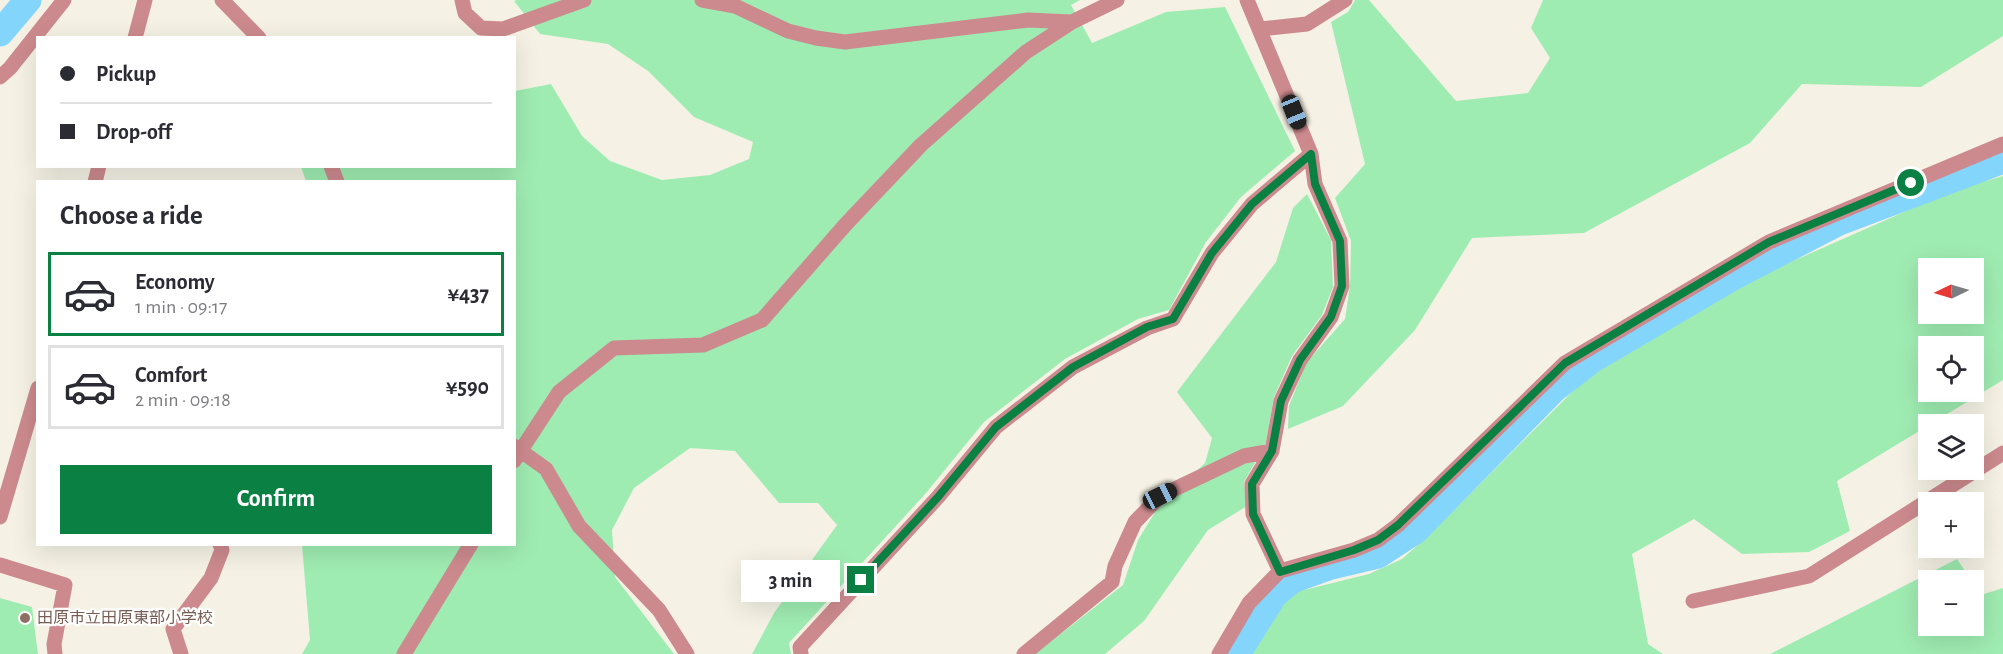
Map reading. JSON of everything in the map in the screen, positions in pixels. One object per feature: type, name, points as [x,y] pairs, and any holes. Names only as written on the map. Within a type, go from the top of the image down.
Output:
[{"type":"street","points":[[0,77],[10,68],[64,0]]},
{"type":"street","points":[[136,36],[145,0]]},
{"type":"street","points":[[222,0],[257,36]]},
{"type":"street","points":[[462,0],[465,13],[482,28],[503,29],[584,0]]},
{"type":"street","points":[[702,0],[735,6],[788,31],[845,42],[1028,20],[1072,22]]},
{"type":"street","points":[[687,654],[659,610],[579,526],[546,469],[516,453],[559,393],[614,348],[703,345],[762,320],[846,224],[921,145],[1026,52],[1072,22],[1117,0]]},
{"type":"street","points":[[1246,0],[1311,154],[1315,184],[1340,241],[1342,286],[1331,317],[1300,360],[1281,401],[1272,451],[1252,484],[1253,514],[1280,572]]},
{"type":"street","points":[[1260,29],[1306,24],[1345,0]]},
{"type":"street","points":[[1219,654],[1249,603],[1280,572],[1354,550],[1378,540],[1398,525],[1565,363],[1769,242],[2003,144]]},
{"type":"street","points":[[801,654],[800,647],[938,497],[996,427],[1073,367],[1147,327],[1173,319],[1212,253],[1252,204],[1311,154]]},
{"type":"street","points":[[0,518],[36,395]]},
{"type":"street","points":[[1024,654],[1112,582],[1115,566],[1135,522],[1160,496],[1244,456],[1272,451]]},
{"type":"street","points":[[1693,601],[1809,576],[2003,453]]},
{"type":"street","points":[[181,654],[172,629],[211,578],[222,550],[221,546]]},
{"type":"street","points":[[404,654],[470,546]]},
{"type":"street","points":[[0,565],[65,585],[54,644],[55,654]]},
{"type":"green space","points":[[1080,0],[1071,5],[1092,43],[1166,12],[1225,7],[1295,151],[1241,197],[1206,242],[1169,310],[1138,319],[1065,359],[984,422],[926,493],[789,643],[791,654],[752,654],[774,613],[837,525],[818,503],[779,503],[735,451],[690,448],[634,488],[612,530],[615,577],[674,654],[302,654],[310,640],[302,546],[516,546],[516,180],[306,180],[301,168],[516,168],[516,91],[551,84],[582,136],[610,161],[662,180],[710,175],[749,159],[753,142],[694,117],[648,71],[608,44],[540,34],[514,1]]},
{"type":"green space","points":[[1355,0],[1369,0],[1456,101],[1528,93],[1550,58],[1531,28],[1543,0],[2003,0],[2003,36],[1921,87],[1802,84],[1750,143],[1584,233],[1472,238],[1415,330],[1343,406],[1288,429],[1289,406],[1306,363],[1345,319],[1350,286],[1351,241],[1335,198],[1365,164],[1331,22],[1348,12]]},
{"type":"green space","points":[[2003,176],[2003,380],[1984,392],[1984,336],[1918,336],[1918,402],[1967,402],[1947,414],[1918,414],[1918,432],[1837,481],[1850,531],[1809,552],[1742,554],[1694,519],[1632,554],[1648,644],[1663,654],[1245,654],[1288,594],[1369,574],[1402,559],[1427,537],[1597,367],[1743,283],[1954,190]]},
{"type":"green space","points":[[1307,194],[1331,240],[1333,287],[1322,315],[1292,356],[1274,397],[1266,443],[1244,482],[1247,506],[1208,530],[1144,621],[1105,654],[1035,654],[1123,585],[1138,540],[1157,509],[1205,463],[1212,438],[1177,392],[1276,262],[1293,208]]},
{"type":"green space","points":[[1957,559],[1964,570],[1935,570]]},
{"type":"green space","points":[[1918,579],[1918,636],[1984,636],[1984,594],[2003,588],[2003,654],[1770,654]]},
{"type":"green space","points":[[0,598],[32,607],[38,654],[0,654]]},
{"type":"waterway","points":[[0,33],[28,0]]},
{"type":"waterway","points":[[1237,654],[1274,595],[1292,580],[1331,566],[1378,555],[1415,531],[1554,389],[1593,359],[1731,278],[1839,222],[2003,160]]},
{"type":"place","name":"田原市立田原東部小学校","points":[[25,618]]},
{"type":"route","points":[[861,580],[938,497],[996,427],[1073,367],[1147,327],[1173,319],[1212,253],[1252,204],[1311,154],[1315,184],[1340,241],[1342,286],[1331,317],[1300,360],[1281,401],[1272,451],[1252,484],[1253,514],[1280,572],[1354,550],[1378,540],[1398,525],[1565,363],[1610,335],[1769,242],[1911,183]]}]
